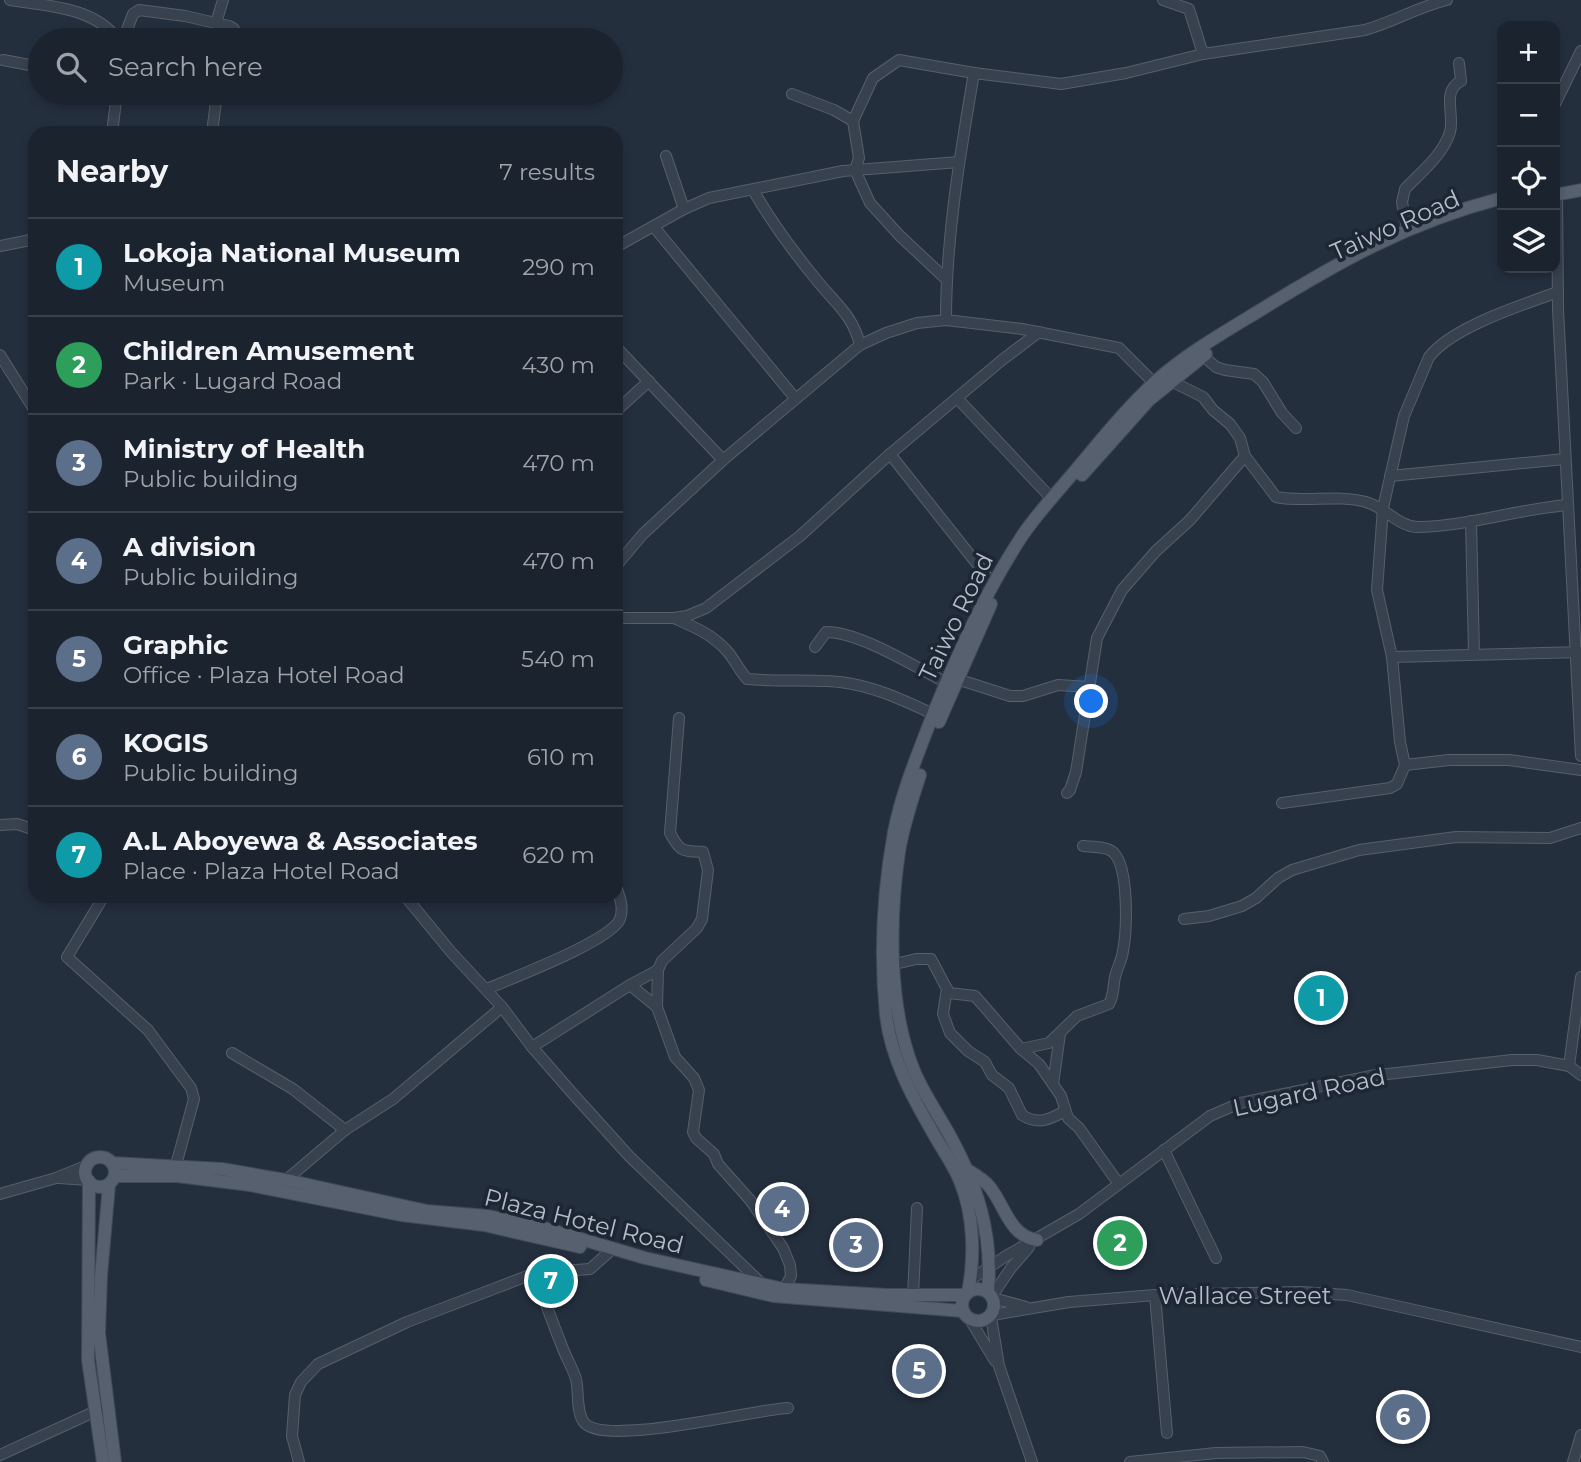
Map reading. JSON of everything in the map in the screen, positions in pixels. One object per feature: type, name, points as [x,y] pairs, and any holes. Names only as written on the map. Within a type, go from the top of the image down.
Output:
[{"type":"main road","points":[[1560,190],[1581,184]]},
{"type":"main road","points":[[1560,192],[1581,190]]},
{"type":"main road","name":"Taiwo Road","points":[[991,1295],[990,1268],[980,1202],[966,1169],[916,1076],[903,1042],[897,1006],[894,911],[899,851],[927,749],[951,681],[993,584],[1024,533],[1111,427],[1154,383],[1181,362],[1333,265],[1407,229],[1497,199]]},
{"type":"main road","name":"Taiwo Road","points":[[968,1289],[971,1223],[960,1179],[918,1108],[896,1059],[886,1017],[884,938],[889,867],[902,803],[933,714],[1028,540],[1087,468],[1149,400],[1203,356],[1371,252],[1447,221],[1497,206]]},
{"type":"main road","points":[[103,1462],[103,1409],[99,1333],[101,1276],[112,1163],[99,1157],[88,1165],[86,1174],[88,1360],[103,1409],[115,1462]]},
{"type":"main road","name":"Plaza Hotel Road","points":[[112,1163],[222,1169],[427,1211],[488,1216],[544,1228],[645,1258],[760,1282],[778,1292],[913,1296],[968,1289]]},
{"type":"main road","points":[[966,1169],[988,1184],[1015,1228],[1025,1238],[1035,1241]]},
{"type":"main road","name":"Plaza Hotel Road","points":[[112,1180],[177,1176],[250,1185],[401,1216],[484,1225],[778,1292],[966,1315]]},
{"type":"main road","points":[[88,1181],[98,1187],[112,1180]]},
{"type":"main road","points":[[980,1288],[991,1295],[995,1307],[991,1316],[981,1321],[966,1315],[962,1303],[968,1289],[980,1288]]},
{"type":"street","points":[[10,0],[84,14],[109,28]]},
{"type":"street","points":[[216,23],[223,0]]},
{"type":"street","points":[[1163,0],[1194,6],[1203,54]]},
{"type":"street","points":[[947,279],[900,236],[870,203],[855,170],[859,158],[853,121],[873,78],[898,60],[974,74],[1061,84],[1126,73],[1203,54],[1365,30],[1427,5],[1447,0]]},
{"type":"street","points":[[126,28],[132,14],[139,10],[231,28]]},
{"type":"street","points":[[1560,94],[1581,52]]},
{"type":"street","points":[[3,60],[28,65]]},
{"type":"street","points":[[1407,229],[1402,196],[1405,189],[1444,148],[1451,129],[1450,92],[1454,84],[1461,81],[1460,64]]},
{"type":"street","points":[[947,320],[947,254],[974,74]]},
{"type":"street","points":[[792,94],[834,110],[853,121]]},
{"type":"street","points":[[113,126],[116,105]]},
{"type":"street","points":[[213,126],[216,105]]},
{"type":"street","points":[[666,156],[684,209]]},
{"type":"street","points":[[623,244],[709,198],[855,170],[959,162]]},
{"type":"street","points":[[753,190],[803,263],[846,313],[856,329],[860,345]]},
{"type":"street","points":[[1556,210],[1565,459],[1573,512],[1581,757]]},
{"type":"street","points":[[654,228],[795,398]]},
{"type":"street","points":[[0,246],[28,240]]},
{"type":"street","points":[[1282,803],[1390,788],[1397,784],[1405,765],[1392,657],[1377,590],[1383,509],[1404,416],[1435,349],[1500,314],[1558,292]]},
{"type":"street","points":[[623,558],[643,534],[795,398],[860,345],[886,333],[917,323],[947,320],[1105,343],[1127,353],[1154,383]]},
{"type":"street","points":[[623,618],[674,618],[706,608],[800,536],[890,454],[1039,332]]},
{"type":"street","points":[[623,354],[723,460]]},
{"type":"street","points":[[0,355],[28,400]]},
{"type":"street","points":[[1203,356],[1225,370],[1254,374],[1263,382],[1282,413],[1296,428]]},
{"type":"street","points":[[623,405],[649,381]]},
{"type":"street","points":[[1171,382],[1203,397],[1213,410],[1230,424],[1240,438],[1245,456],[1276,496],[1288,499],[1331,498],[1366,502],[1415,528],[1471,521],[1534,508],[1573,512]]},
{"type":"street","points":[[957,398],[1052,499]]},
{"type":"street","points":[[890,454],[993,584]]},
{"type":"street","points":[[1067,793],[1076,772],[1097,638],[1122,590],[1156,551],[1190,520],[1245,456]]},
{"type":"street","points":[[1390,476],[1565,459]]},
{"type":"street","points":[[1471,521],[1474,654]]},
{"type":"street","points":[[674,618],[709,633],[729,653],[737,669],[747,679],[840,682],[897,697],[933,714]]},
{"type":"street","points":[[815,647],[826,632],[839,632],[951,681],[1010,696],[1023,696],[1058,685],[1089,687]]},
{"type":"street","points":[[1392,657],[1578,652]]},
{"type":"street","points":[[679,718],[670,833],[679,848],[703,852],[708,870],[702,919],[697,928],[662,961],[658,970],[657,1007],[675,1057],[694,1078],[699,1090],[693,1132],[696,1138],[714,1154],[718,1164],[750,1200],[783,1248],[791,1276],[778,1292]]},
{"type":"street","points":[[1405,765],[1449,760],[1509,760],[1581,770]]},
{"type":"street","points":[[0,822],[28,828]]},
{"type":"street","points":[[1184,919],[1209,916],[1242,906],[1292,870],[1359,849],[1456,837],[1550,838],[1581,828]]},
{"type":"street","points":[[1021,1049],[1049,1043],[1077,1016],[1109,1004],[1123,950],[1126,906],[1124,878],[1116,854],[1110,849],[1083,846]]},
{"type":"street","points":[[100,903],[67,957],[148,1030],[191,1088],[194,1099],[176,1165]]},
{"type":"street","points":[[411,903],[451,953],[487,989],[532,1047],[629,1156],[760,1282]]},
{"type":"street","points":[[487,989],[583,947],[611,930],[619,921],[620,903]]},
{"type":"street","points":[[895,964],[916,958],[931,959],[949,993],[975,996],[1021,1049],[1040,1064],[1061,1096],[1065,1111],[1119,1184]]},
{"type":"street","points":[[532,1047],[658,970]]},
{"type":"street","points":[[1569,1066],[1581,976]]},
{"type":"street","points":[[630,985],[657,1007]]},
{"type":"street","points":[[947,989],[943,1014],[950,1032],[968,1052],[985,1062],[992,1075],[1009,1088],[1022,1115],[1037,1122],[1049,1120],[1065,1111]]},
{"type":"street","points":[[286,1180],[345,1130],[393,1099],[502,1007]]},
{"type":"street","points":[[1053,1084],[1060,1034]]},
{"type":"street","points":[[232,1053],[293,1090],[345,1130]]},
{"type":"street","name":"Lugard Road","points":[[968,1289],[1006,1256],[1079,1214],[1196,1125],[1240,1102],[1370,1076],[1512,1060],[1537,1060],[1569,1066],[1581,1075]]},
{"type":"street","points":[[1164,1150],[1216,1258]]},
{"type":"street","points":[[0,1194],[56,1178],[88,1165]]},
{"type":"street","points":[[56,1178],[88,1181]]},
{"type":"street","points":[[913,1296],[917,1208]]},
{"type":"street","points":[[1029,1308],[991,1295],[1035,1241]]},
{"type":"street","points":[[299,1462],[292,1436],[295,1395],[301,1382],[318,1364],[407,1322],[534,1273],[590,1269],[608,1253]]},
{"type":"street","points":[[534,1273],[576,1378],[582,1420],[587,1426],[600,1431],[648,1430],[788,1408]]},
{"type":"street","name":"Wallace Street","points":[[991,1316],[1069,1302],[1155,1294],[1301,1292],[1347,1295],[1581,1348]]},
{"type":"street","points":[[1155,1294],[1167,1433]]},
{"type":"street","points":[[966,1315],[999,1366]]},
{"type":"street","points":[[991,1316],[999,1366],[1032,1462]]},
{"type":"street","points":[[0,1454],[103,1409]]},
{"type":"street","points":[[1573,1462],[1581,1435]]},
{"type":"street","points":[[1130,1462],[1303,1452],[1320,1456],[1323,1462]]},
{"type":"place","name":"Lokoja National Museum","points":[[1321,998]]},
{"type":"place","name":"A division","points":[[782,1209]]},
{"type":"place","name":"Children Amusement","points":[[1120,1243]]},
{"type":"place","name":"Ministry of Health","points":[[856,1245]]},
{"type":"place","name":"A.L Aboyewa & Associates","points":[[551,1281]]},
{"type":"place","name":"Graphic","points":[[919,1371]]},
{"type":"place","name":"KOGIS","points":[[1403,1417]]}]
